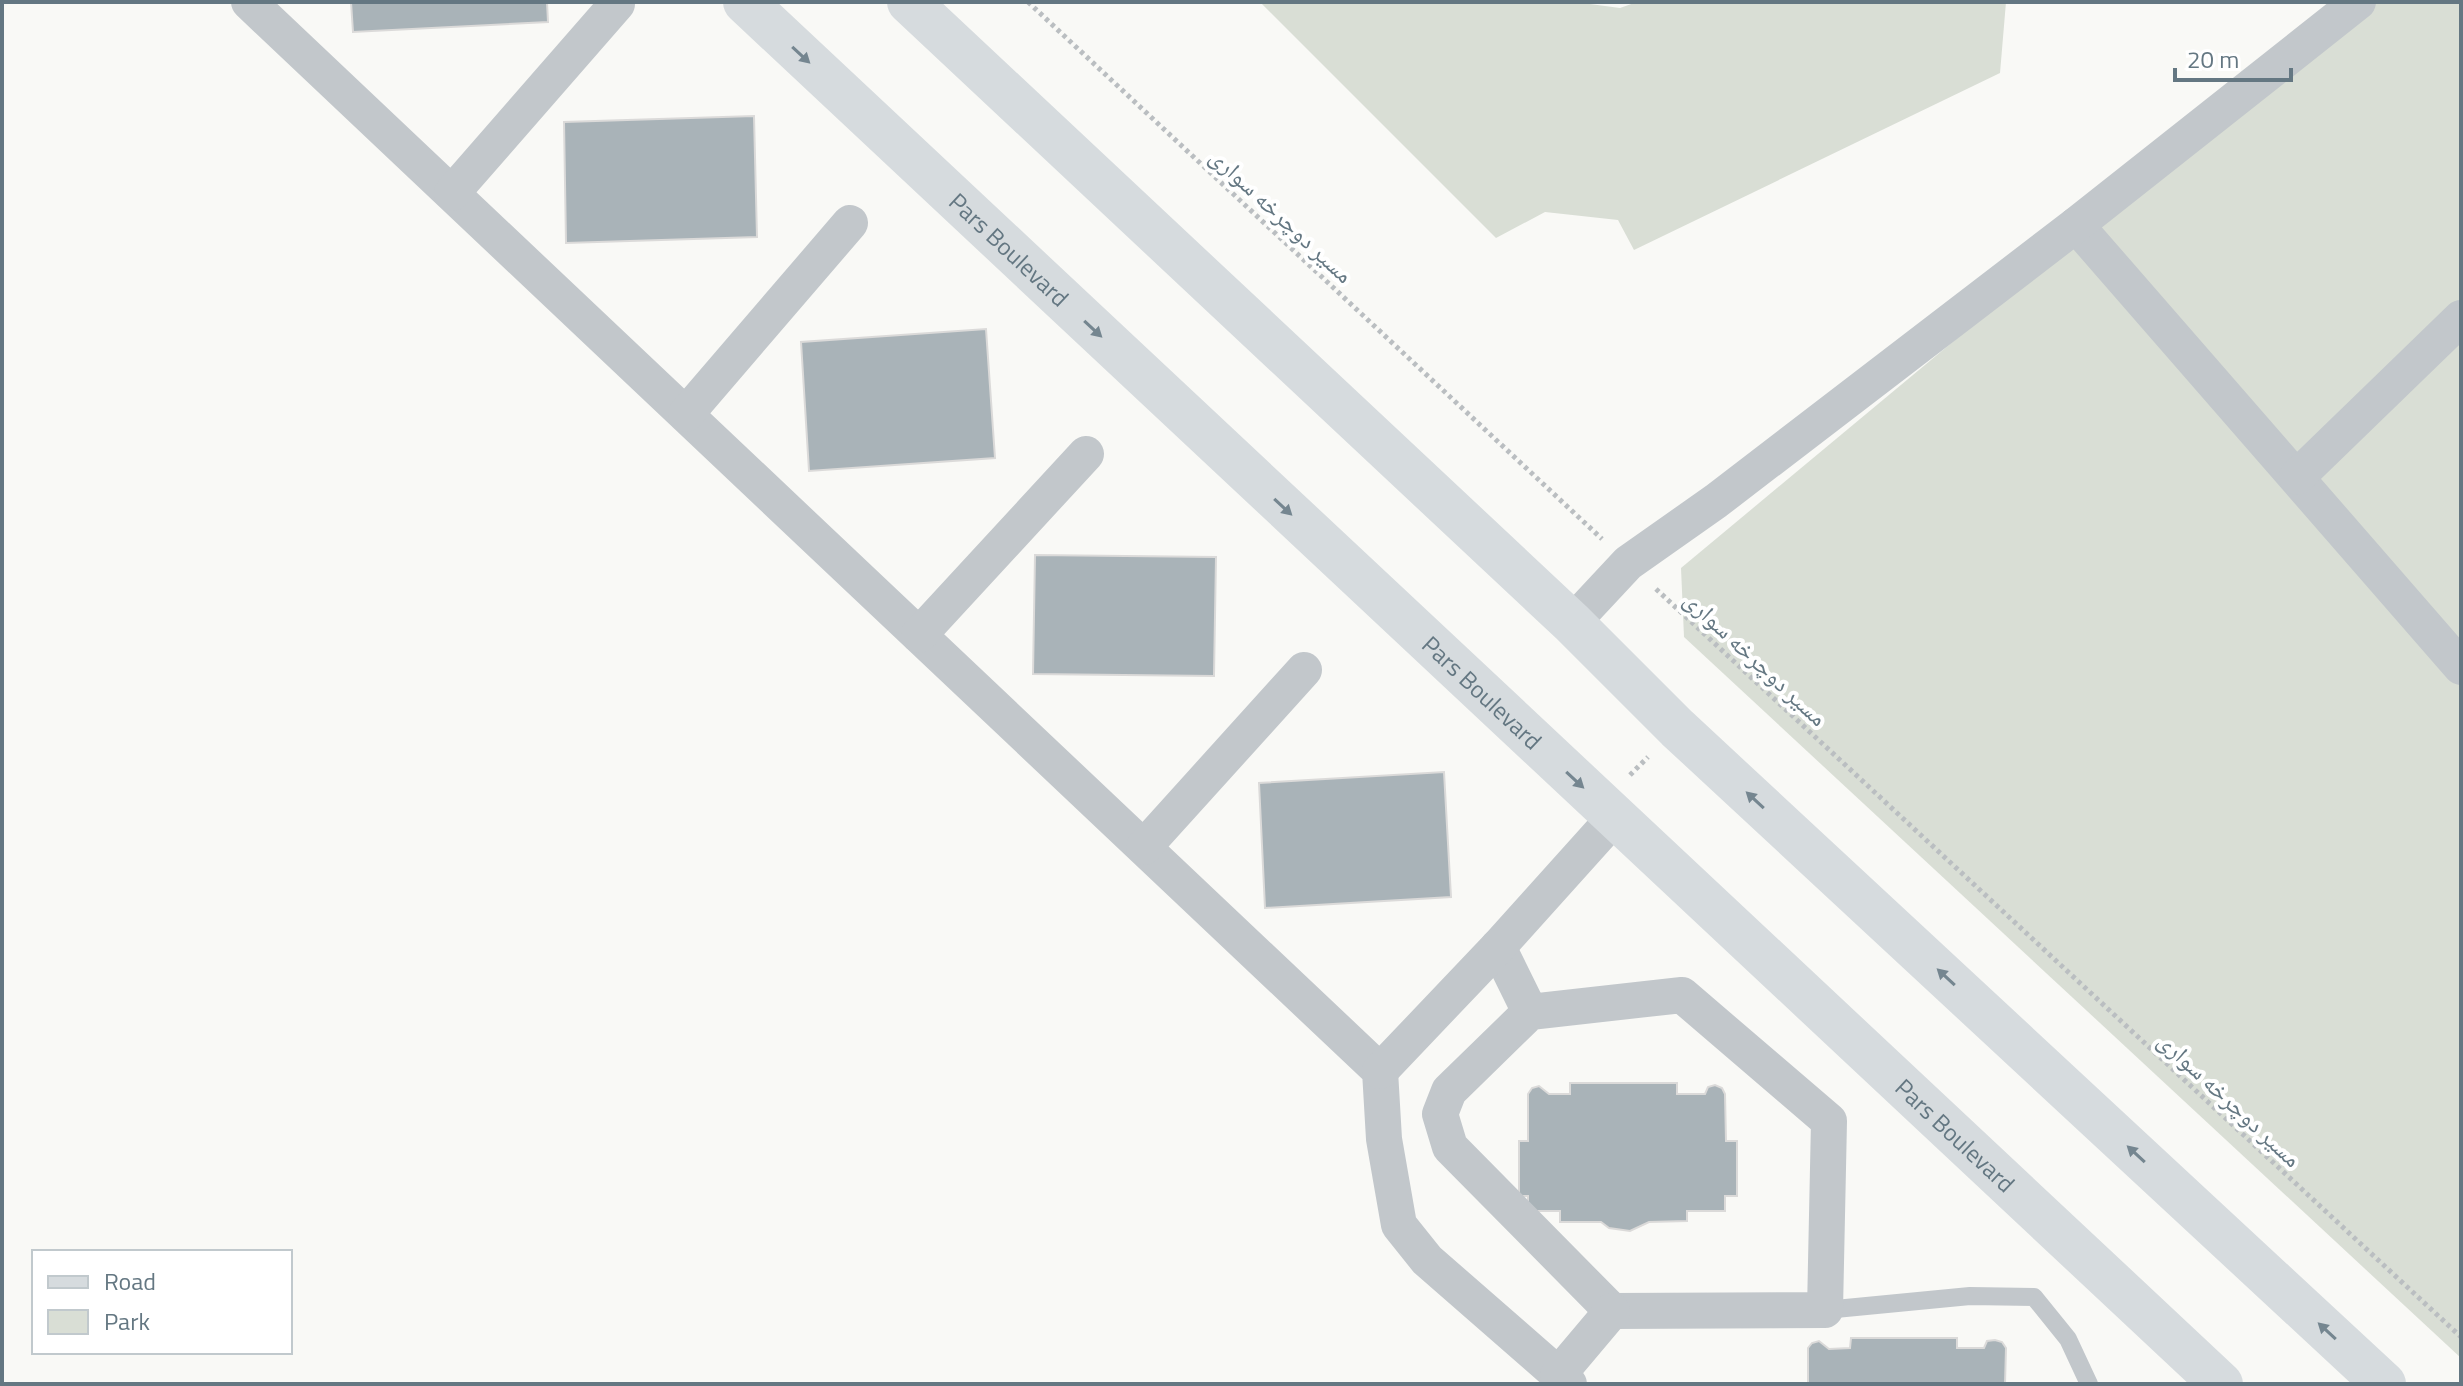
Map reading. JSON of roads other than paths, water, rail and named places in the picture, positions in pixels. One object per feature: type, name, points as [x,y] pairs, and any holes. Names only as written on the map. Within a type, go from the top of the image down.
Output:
[{"type":"main road","name":"Pars Boulevard","points":[[745,2],[2221,1384]]},
{"type":"main road","points":[[909,2],[1572,623],[1677,728],[2384,1384]]},
{"type":"street","points":[[249,2],[1380,1071],[1384,1139],[1399,1225],[1427,1260],[1564,1379],[1612,1311]]},
{"type":"street","points":[[1572,623],[1628,563],[1716,501],[2076,225],[2358,2]]},
{"type":"street","points":[[452,193],[617,4]]},
{"type":"street","points":[[686,414],[850,223]]},
{"type":"street","points":[[2076,225],[2461,667]]},
{"type":"street","points":[[2297,477],[2461,318]]},
{"type":"street","points":[[919,635],[1086,454]]},
{"type":"street","points":[[1144,847],[1304,670]]},
{"type":"street","points":[[1380,1071],[1498,947],[1607,811]]},
{"type":"street","points":[[1498,947],[1530,1012]]},
{"type":"street","points":[[1682,995],[1829,1121],[1825,1310],[1612,1311],[1450,1147],[1440,1114],[1449,1091],[1530,1012],[1682,995]]},
{"type":"lane","points":[[1825,1310],[1970,1296],[2034,1297],[2068,1339],[2089,1384]]}]
